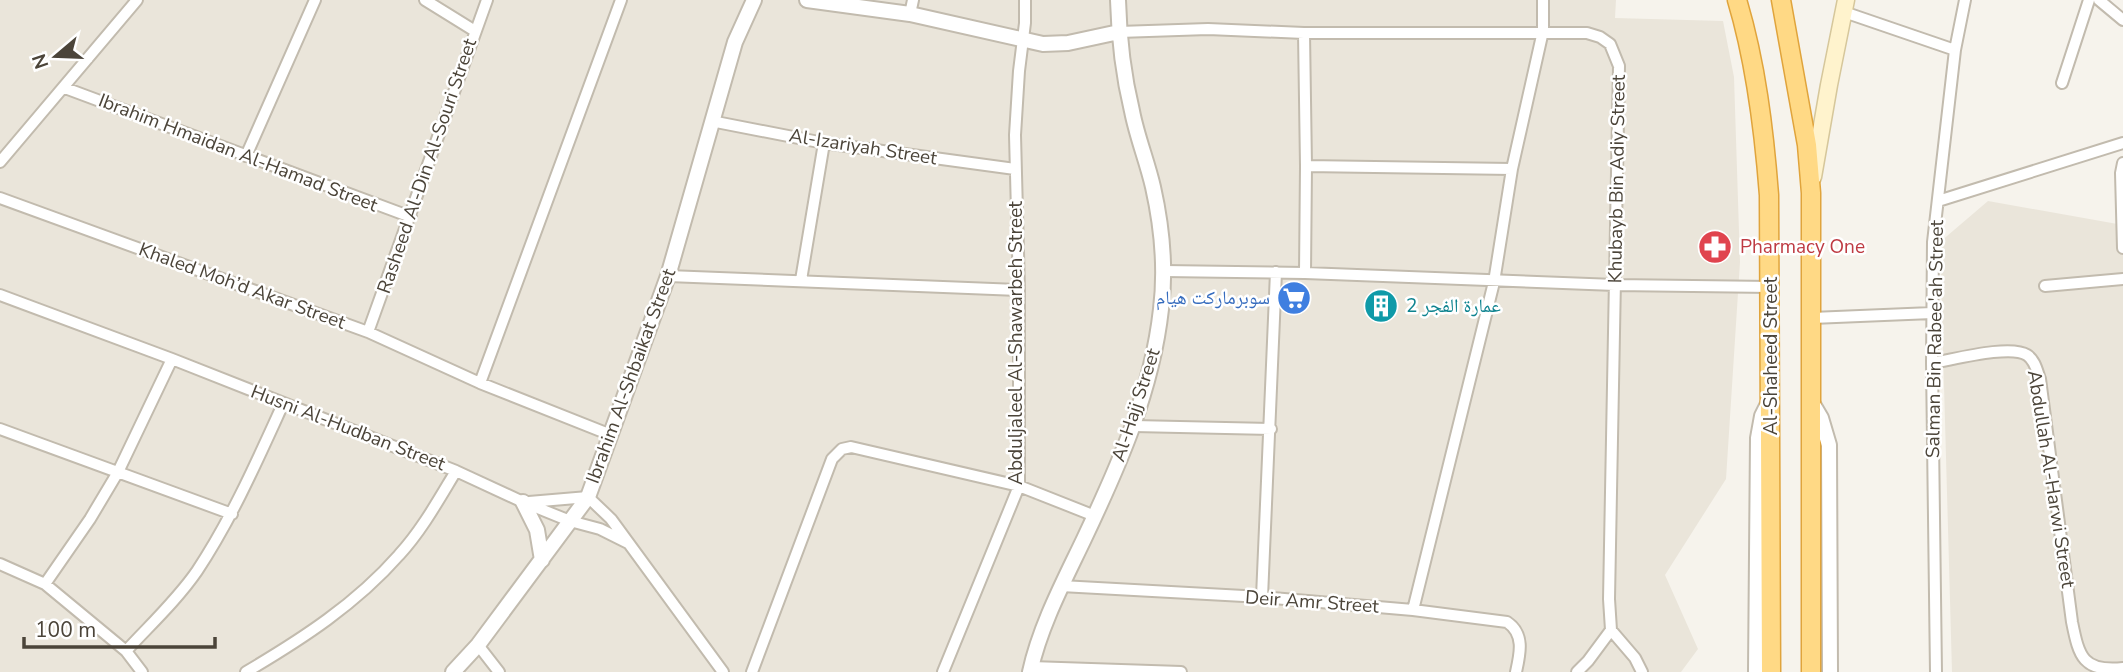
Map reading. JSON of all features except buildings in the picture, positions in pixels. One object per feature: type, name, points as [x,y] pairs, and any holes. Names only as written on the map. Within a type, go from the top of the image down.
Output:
[{"type":"highway","name":"Al-Shaheed Street","points":[[1738,0],[1766,151],[1769,195],[1772,398],[1771,672]]},
{"type":"highway","name":"Al-Shaheed Street","points":[[1781,0],[1807,145],[1811,193],[1811,672]]},
{"type":"main road","points":[[1811,193],[1845,6]]},
{"type":"street","points":[[0,162],[137,0]]},
{"type":"street","points":[[246,156],[316,0]]},
{"type":"street","points":[[425,0],[475,31]]},
{"type":"street","name":"Rasheed Al-Din Al-Souri Street","points":[[368,332],[487,0]]},
{"type":"street","points":[[480,383],[621,0]]},
{"type":"street","name":"Ibrahim Al-Shbaikat Street","points":[[736,42],[737,26],[745,0]]},
{"type":"street","name":"Ibrahim Al-Shbaikat Street","points":[[453,672],[478,645],[588,497],[668,276],[711,121],[736,42],[754,0]]},
{"type":"street","points":[[807,0],[911,7],[1022,41],[1043,44],[1068,43],[1119,32]]},
{"type":"street","name":"Abduljaleel Al-Shawarbeh Street","points":[[943,672],[1019,486],[1016,169],[1017,102],[1026,23],[1025,0]]},
{"type":"street","name":"Al-Hajj Street","points":[[1031,669],[1062,586],[1134,426],[1156,345],[1164,271],[1154,190],[1132,113],[1119,32],[1118,0]]},
{"type":"street","points":[[1413,610],[1494,282],[1512,169],[1543,31],[1543,0]]},
{"type":"street","points":[[1938,201],[1955,50],[1965,0]]},
{"type":"street","points":[[2063,83],[2089,0]]},
{"type":"street","points":[[2099,0],[2123,20]]},
{"type":"street","points":[[1845,6],[1955,50]]},
{"type":"street","name":"Khubayb Bin Adiy Street","points":[[1119,32],[1208,29],[1304,33],[1543,31],[1587,33],[1610,44],[1619,66],[1609,599],[1611,630]]},
{"type":"street","points":[[1304,33],[1305,273]]},
{"type":"street","name":"Ibrahim Hmaidan Al-Hamad Street","points":[[65,88],[411,217]]},
{"type":"street","name":"Al-Izariyah Street","points":[[711,121],[824,144],[1016,169]]},
{"type":"street","name":"Salman Bin Rabee'ah Street","points":[[1936,672],[1932,313],[1933,242],[1938,201],[2123,143]]},
{"type":"street","points":[[801,280],[824,144]]},
{"type":"street","points":[[2123,163],[2123,240]]},
{"type":"street","points":[[1306,166],[1512,169]]},
{"type":"street","name":"Khaled Moh’d Akar Street","points":[[0,198],[368,332],[480,383],[611,435]]},
{"type":"street","points":[[1164,271],[1276,272],[1494,282],[1770,287]]},
{"type":"street","points":[[1262,597],[1276,272]]},
{"type":"street","points":[[668,276],[1019,290]]},
{"type":"street","points":[[2045,285],[2123,279]]},
{"type":"street","name":"Husni Al-Hudban Street","points":[[0,295],[172,359],[456,471],[523,502],[570,521],[600,529],[628,543]]},
{"type":"street","points":[[1812,318],[1932,313]]},
{"type":"street","name":"Abdullah Al-Harwi Street","points":[[1932,363],[2018,351],[2029,356],[2036,367],[2040,379],[2071,622],[2077,649],[2083,660],[2090,664],[2100,668],[2123,668]]},
{"type":"street","points":[[45,584],[118,472],[172,359]]},
{"type":"street","points":[[1756,672],[1758,438],[1762,416],[1772,398]]},
{"type":"street","points":[[1811,401],[1821,418],[1829,445],[1830,672]]},
{"type":"street","points":[[126,651],[173,602],[196,573],[232,513],[283,404]]},
{"type":"street","points":[[1134,426],[1271,429]]},
{"type":"street","points":[[0,429],[232,513]]},
{"type":"street","points":[[752,672],[832,458],[842,449],[851,447],[1019,486],[1095,516]]},
{"type":"street","points":[[248,672],[319,627],[371,585],[401,553],[431,513],[456,471]]},
{"type":"street","points":[[588,497],[611,519],[723,672]]},
{"type":"street","name":"Husni Al-Hudban Street","points":[[523,502],[588,497]]},
{"type":"street","points":[[523,502],[537,530],[542,560]]},
{"type":"street","points":[[0,564],[45,584],[126,651],[142,672]]},
{"type":"street","name":"Deir Amr Street","points":[[1062,586],[1262,597],[1413,610],[1507,622],[1518,634],[1520,643],[1516,672]]},
{"type":"street","points":[[1577,672],[1611,630],[1635,658],[1642,672]]},
{"type":"street","points":[[478,645],[499,672]]},
{"type":"street","points":[[1031,669],[1181,672]]},
{"type":"shaded area","points":[[0,0],[1616,0],[1615,18],[1723,21],[1734,77],[1740,262],[1726,479],[1665,575],[1698,649],[1681,672],[0,672]]},
{"type":"shaded area","points":[[1988,201],[2123,225],[2123,672],[1952,672],[1940,242]]},
{"type":"place","name":"Pharmacy One","points":[[1715,247]]},
{"type":"place","name":"سوبرماركت هيام","points":[[1294,298]]},
{"type":"place","name":"عمارة الفجر 2","points":[[1381,306]]}]
